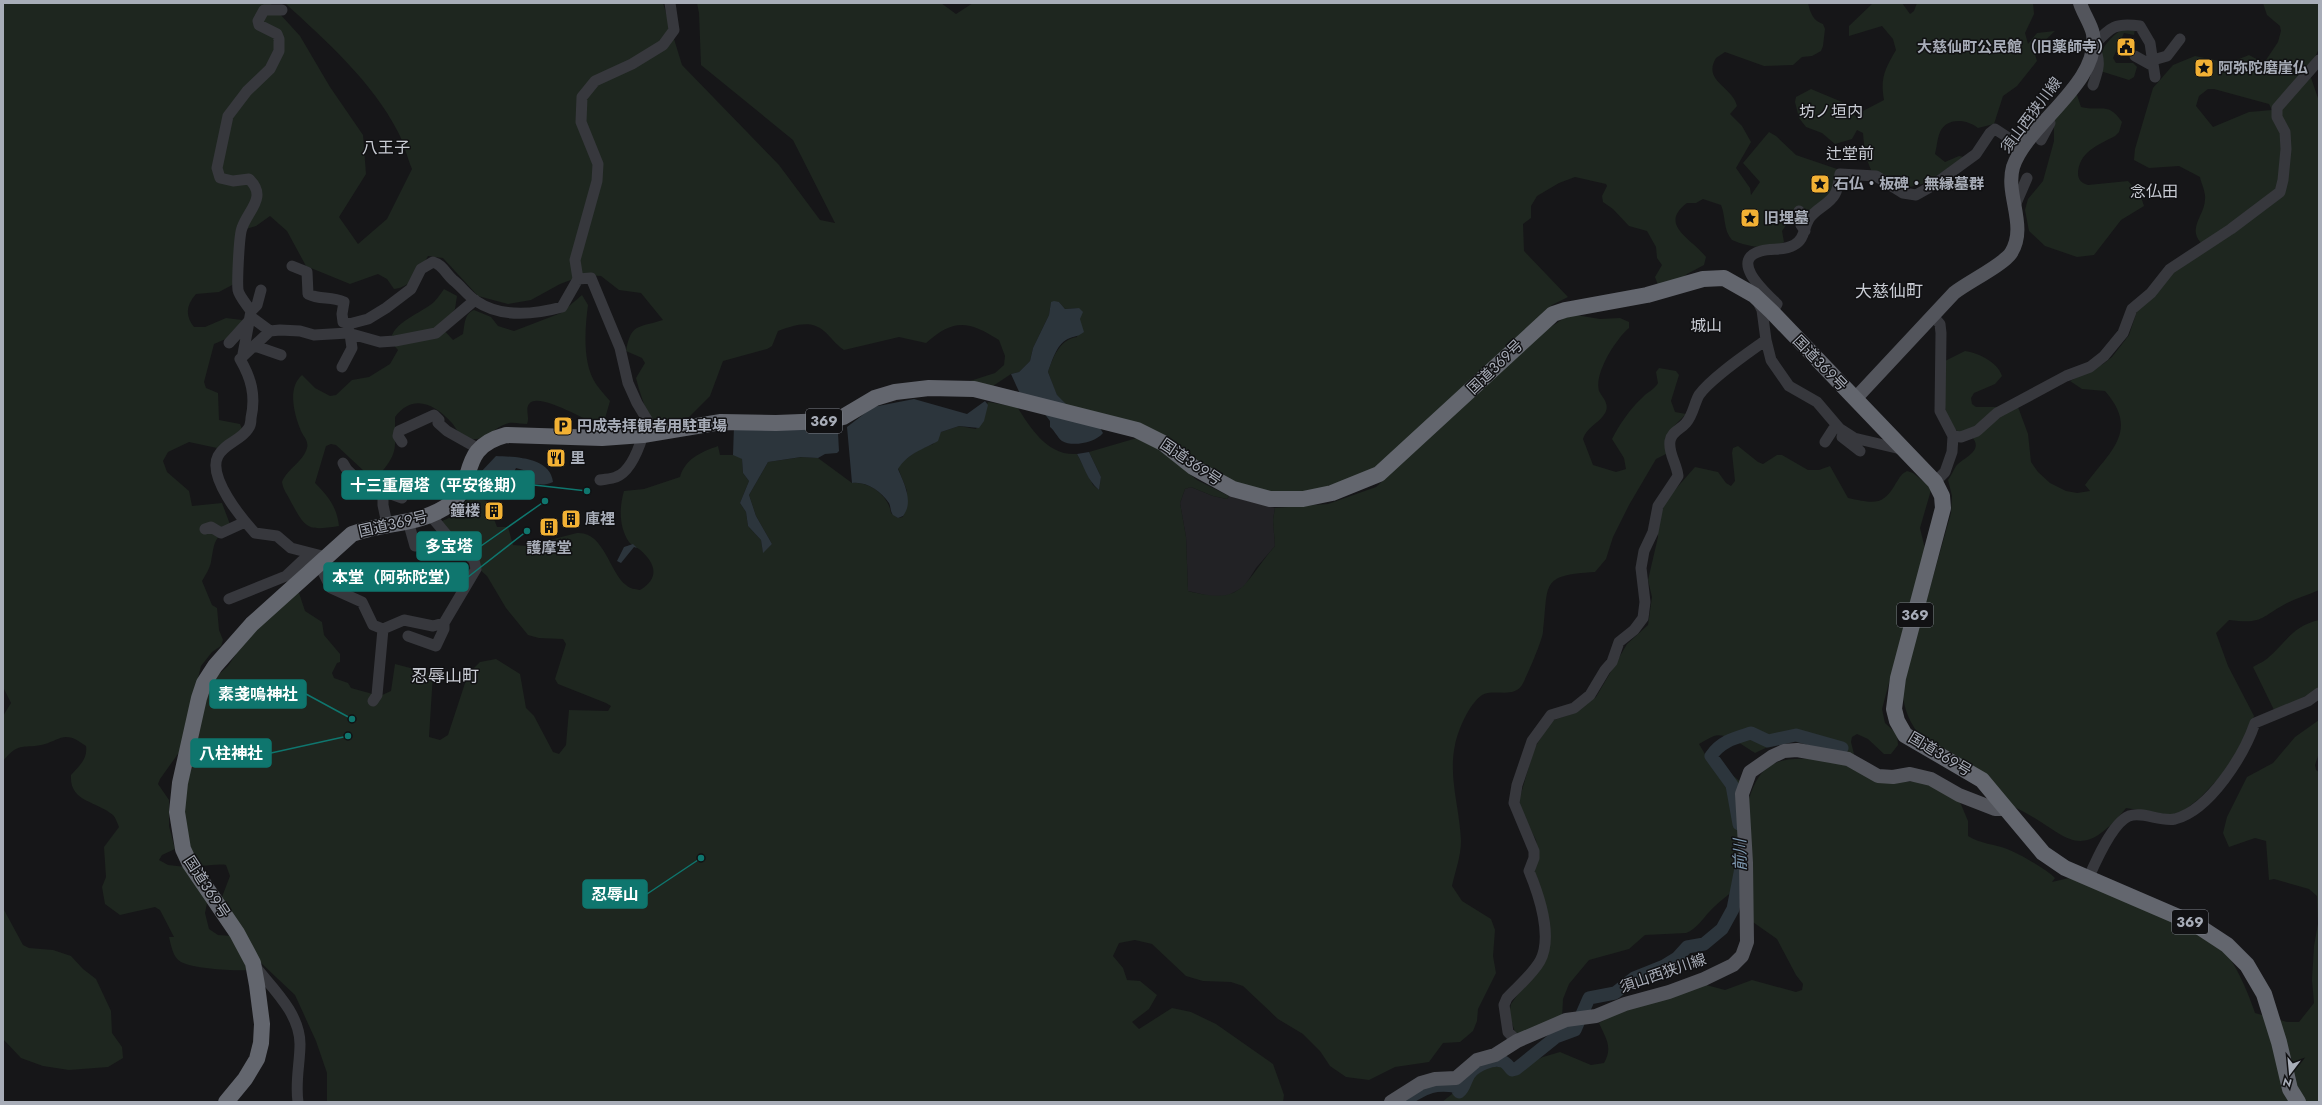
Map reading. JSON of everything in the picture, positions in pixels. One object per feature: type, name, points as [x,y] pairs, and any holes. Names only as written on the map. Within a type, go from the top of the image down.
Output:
[{"type":"highway","name":"国道369号","points":[[226,1102],[245,1079],[257,1059],[261,1043],[262,1024],[253,963],[237,933],[190,864],[183,849],[176,812],[180,783],[199,698],[204,683],[215,666],[252,624],[352,534],[370,527],[431,516],[452,503],[460,492],[479,449],[492,438],[506,435],[572,438],[649,434],[721,422],[776,423],[827,421],[843,417],[875,398],[894,392],[929,388],[974,389],[1137,430],[1163,443],[1193,467],[1233,489],[1270,499],[1303,499],[1332,493],[1379,474],[1553,314],[1565,310],[1647,295],[1704,279],[1724,278],[1754,295],[1772,312],[1907,451],[1935,482],[1942,496],[1943,508],[1898,678],[1894,709],[1905,735],[1982,780],[2043,853],[2065,868],[2195,924],[2227,945],[2247,965],[2264,994],[2279,1042],[2290,1089],[2298,1102]]},
{"type":"main road","name":"須山西狭川線","points":[[1855,399],[1954,293],[1969,281],[1999,264],[2010,254],[2016,243],[2018,230],[2011,176],[2014,165],[2024,148],[2076,84],[2089,62],[2093,46],[2093,33],[2080,3]]},
{"type":"main road","name":"須山西狭川線","points":[[1391,1102],[1421,1083],[1435,1079],[1456,1078],[1477,1060],[1495,1055],[1517,1041],[1566,1020],[1596,1016],[1625,1004],[1669,992],[1704,979],[1733,965],[1742,956],[1746,942],[1746,863],[1742,794],[1750,772],[1773,756],[1784,751],[1797,750],[1848,759],[1878,776],[1893,777],[1910,774],[1931,779],[1959,795],[1995,809],[2007,809]]},
{"type":"street","points":[[282,10],[264,10],[258,21],[259,25],[277,34],[279,39],[279,51],[270,69],[247,91],[228,116],[217,168],[220,178],[233,181],[249,179],[256,185],[257,196],[255,202],[241,228],[238,291],[250,316],[270,331],[300,331],[314,335],[349,330],[386,308],[411,289],[421,269],[433,262],[438,263],[475,300],[498,312],[542,312],[562,307],[578,279],[575,260],[597,181],[598,164],[581,122],[582,98],[595,81],[632,64],[663,45],[674,30],[670,3]]},
{"type":"street","points":[[2093,85],[2099,67],[2098,54],[2093,46],[2109,29],[2123,24],[2140,26],[2150,42],[2154,67]]},
{"type":"street","points":[[2154,67],[2167,56],[2180,39]]},
{"type":"street","points":[[2135,56],[2154,67]]},
{"type":"street","points":[[1953,436],[1961,437],[1977,431],[1997,413],[2066,376],[2090,367],[2104,356],[2123,333],[2132,309],[2151,293],[2170,269],[2231,229],[2280,192],[2283,180],[2286,149],[2285,132],[2277,117],[2277,108],[2319,60]]},
{"type":"street","points":[[2041,140],[2050,123],[2048,118]]},
{"type":"street","points":[[1772,312],[1777,304],[1751,277],[1748,265],[1750,257],[1760,251],[1794,245],[1801,240],[1809,219],[1831,201],[1836,193],[1840,174],[1876,176],[1903,193],[1916,195],[1932,186],[1976,154],[1990,133],[1995,129],[2024,148]]},
{"type":"street","points":[[2014,208],[2027,178]]},
{"type":"street","points":[[1799,211],[1800,225],[1805,231]]},
{"type":"street","points":[[417,290],[424,275],[438,263]]},
{"type":"street","points":[[292,266],[307,272],[308,294],[315,298],[334,297],[344,302],[342,314],[343,322],[349,330],[355,352],[342,367]]},
{"type":"street","points":[[578,279],[591,278],[620,348],[628,383],[649,434],[639,447],[627,469],[617,477],[600,480]]},
{"type":"street","points":[[229,343],[257,305],[261,290]]},
{"type":"street","points":[[1754,295],[1762,310],[1766,340],[1771,360],[1789,386],[1818,402],[1838,427],[1854,438],[1907,451]]},
{"type":"street","points":[[349,330],[380,342],[395,342],[436,333],[475,300]]},
{"type":"street","points":[[209,465],[216,450],[249,429],[253,409],[254,392],[249,375],[240,359],[243,354],[250,316]]},
{"type":"street","points":[[1934,316],[1940,324],[1941,333],[1940,411],[1953,436],[1952,452],[1945,472],[1935,482]]},
{"type":"street","points":[[243,354],[270,331]]},
{"type":"street","points":[[1517,1041],[1508,1032],[1504,1005],[1507,998],[1540,961],[1544,948],[1542,907],[1529,871],[1534,858],[1534,852],[1514,803],[1517,785],[1532,741],[1551,715],[1574,708],[1590,695],[1605,670],[1612,662],[1619,642],[1634,630],[1642,618],[1645,602],[1641,568],[1644,551],[1653,532],[1658,506],[1678,476],[1670,453],[1670,442],[1673,433],[1685,424],[1692,416],[1699,396],[1733,365],[1766,340]]},
{"type":"street","points":[[254,346],[281,354]]},
{"type":"street","points":[[402,442],[398,436],[399,431],[434,415],[439,420],[438,423],[447,431],[479,449]]},
{"type":"street","points":[[1825,442],[1838,427]]},
{"type":"street","points":[[1838,427],[1840,436],[1860,451]]},
{"type":"street","points":[[216,450],[216,462],[219,476],[230,503],[255,533],[277,536],[291,548],[323,560]]},
{"type":"street","points":[[343,463],[345,469],[356,479],[376,484],[383,492],[402,498],[409,478]]},
{"type":"street","points":[[350,490],[366,482]]},
{"type":"street","points":[[383,492],[383,505],[387,524]]},
{"type":"street","points":[[408,636],[436,646],[444,629],[444,623],[476,569],[474,560],[450,538],[431,516]]},
{"type":"street","points":[[408,521],[415,546]]},
{"type":"street","points":[[205,529],[211,527],[221,533],[227,532],[236,524],[245,522]]},
{"type":"street","points":[[323,560],[331,588],[348,597],[362,602],[373,625],[383,629],[404,620],[433,626],[444,623]]},
{"type":"street","points":[[229,599],[286,576],[302,561],[323,560]]},
{"type":"street","points":[[373,701],[377,695],[383,629]]},
{"type":"street","points":[[2088,879],[2103,847],[2117,827],[2128,816],[2136,815],[2159,819],[2174,819],[2188,813],[2219,787],[2235,766],[2249,741],[2255,723],[2308,701],[2319,693]]},
{"type":"street","points":[[253,963],[296,1023],[300,1043],[296,1085],[298,1102]]},
{"type":"shaded area","points":[[3,3],[270,3],[300,36],[330,87],[363,135],[366,174],[339,217],[358,244],[387,219],[412,169],[398,132],[387,113],[362,79],[332,47],[285,3],[663,3],[682,65],[779,165],[820,220],[835,223],[793,140],[701,65],[699,13],[697,3],[941,3],[956,14],[973,3],[1808,3],[1812,16],[1823,24],[1825,29],[1821,51],[1812,56],[1802,57],[1793,65],[1764,66],[1725,52],[1716,58],[1713,66],[1713,73],[1715,78],[1734,99],[1737,106],[1730,114],[1742,126],[1751,142],[1736,168],[1750,188],[1751,195],[1760,182],[1743,163],[1769,132],[1776,136],[1796,155],[1837,169],[1832,192],[1809,214],[1795,212],[1782,231],[1784,242],[1773,247],[1751,246],[1732,240],[1727,232],[1721,205],[1703,199],[1696,203],[1687,203],[1679,211],[1676,218],[1676,225],[1706,257],[1704,265],[1687,274],[1678,282],[1658,285],[1655,277],[1662,265],[1657,258],[1656,247],[1647,231],[1629,226],[1613,209],[1603,202],[1602,196],[1607,186],[1606,184],[1575,177],[1559,183],[1537,196],[1531,206],[1531,218],[1523,224],[1524,251],[1568,297],[1552,305],[1372,471],[1299,496],[1254,492],[1191,459],[1071,409],[1057,396],[1048,372],[1052,360],[1062,345],[1071,338],[1077,337],[1079,308],[1065,309],[1059,302],[1051,302],[1049,315],[1033,348],[1030,361],[1019,372],[1011,374],[990,388],[967,382],[995,373],[1004,365],[1005,356],[999,340],[979,329],[962,325],[953,326],[945,329],[926,343],[899,337],[844,350],[819,327],[807,324],[778,331],[772,346],[767,349],[723,361],[710,396],[689,417],[657,422],[648,416],[636,378],[645,363],[642,358],[626,351],[630,335],[633,331],[642,326],[663,320],[641,293],[619,290],[601,276],[584,275],[560,284],[531,300],[508,304],[478,296],[443,258],[428,256],[414,278],[400,288],[394,289],[387,279],[378,274],[350,284],[306,266],[287,231],[270,216],[256,226],[246,229],[234,284],[219,292],[196,294],[190,302],[188,310],[189,319],[194,327],[205,327],[226,318],[242,320],[235,335],[214,344],[204,382],[206,388],[218,393],[219,420],[240,424],[242,429],[217,448],[189,442],[168,452],[163,461],[167,472],[189,491],[192,506],[222,503],[231,527],[216,541],[210,564],[202,581],[212,605],[217,608],[219,630],[223,640],[221,646],[212,652],[201,666],[180,751],[158,784],[169,800],[169,826],[175,849],[162,855],[159,860],[168,865],[186,867],[207,903],[205,913],[209,929],[218,935],[232,936],[250,970],[215,969],[187,964],[176,958],[169,937],[174,937],[160,910],[155,907],[120,915],[105,904],[102,887],[106,877],[104,847],[119,827],[116,819],[107,810],[85,800],[74,791],[71,775],[84,759],[86,755],[86,746],[79,741],[69,737],[64,737],[38,746],[18,748],[9,754],[3,761],[3,716],[11,703],[3,687]]},
{"type":"shaded area","points":[[1873,3],[1902,3],[1910,14],[1914,11],[1917,3],[2033,3],[2034,14],[2025,33],[2028,44],[2037,33],[2055,31],[2034,51],[2037,61],[2017,86],[2003,96],[1994,124],[1978,128],[1963,121],[1958,121],[1947,124],[1943,127],[1939,135],[1935,154],[1945,162],[1959,156],[1964,157],[1926,183],[1910,187],[1871,170],[1865,155],[1863,133],[1857,130],[1852,139],[1835,144],[1822,133],[1806,127],[1799,118],[1795,102],[1796,97],[1811,89],[1842,102],[1858,119],[1861,112],[1884,100],[1884,74],[1896,50],[1893,39],[1882,26],[1849,36],[1849,26]]},
{"type":"shaded area","points":[[2263,3],[2319,3],[2319,48],[2309,72],[2319,101],[2319,590],[2287,603],[2261,619],[2249,621],[2229,620],[2216,633],[2228,666],[2254,716],[2232,764],[2201,797],[2181,813],[2170,815],[2126,808],[2109,826],[2095,837],[2083,841],[2071,839],[2014,807],[1917,732],[1908,716],[1903,700],[1902,687],[1951,513],[1952,496],[1948,480],[1956,466],[1972,453],[1976,446],[1972,437],[1961,433],[1953,427],[1948,417],[1944,395],[1945,361],[1965,351],[1981,356],[1992,362],[2000,371],[2002,376],[1995,384],[1974,393],[1971,398],[1972,404],[1976,407],[2018,407],[2028,434],[2031,462],[2038,472],[2050,483],[2066,491],[2077,493],[2090,491],[2085,485],[2104,462],[2118,440],[2121,429],[2120,418],[2115,405],[2105,391],[2082,389],[2070,381],[2103,364],[2112,357],[2129,335],[2137,311],[2201,243],[2196,232],[2196,227],[2205,199],[2200,177],[2179,166],[2149,168],[2134,160],[2135,149],[2153,88],[2173,65],[2195,56],[2229,63],[2249,55],[2260,61],[2266,60],[2278,42],[2281,31],[2280,26],[2267,15]],"holes":[[[2208,89],[2214,89],[2269,104],[2272,110],[2249,112],[2213,127],[2196,106],[2199,96]]]},
{"type":"shaded area","points":[[2123,29],[2135,29],[2134,35],[2124,33],[2113,58],[2116,63],[2133,63],[2137,67],[2134,77],[2129,80],[2097,70],[2097,64],[2101,52],[2109,41]]},
{"type":"shaded area","points":[[2076,92],[2081,107],[2108,109],[2113,112],[2122,122],[2119,132],[2115,136],[2090,150],[2081,160],[2078,175],[2079,179],[2082,183],[2088,185],[2128,181],[2140,194],[2144,206],[2121,220],[2094,255],[2077,257],[2045,246],[2029,231],[2025,210],[2028,199],[2043,181],[2054,141],[2054,120]]},
{"type":"shaded area","points":[[444,289],[457,296],[455,309],[441,327],[453,340],[463,334],[468,314],[474,310],[491,317],[498,326],[514,331],[561,313],[582,295],[588,305],[586,345],[588,366],[596,384],[610,401],[604,422],[600,426],[552,404],[542,401],[534,401],[528,406],[527,424],[509,423],[484,437],[473,439],[467,438],[458,432],[445,416],[431,406],[416,403],[409,405],[395,417],[394,451],[389,463],[376,479],[365,472],[336,445],[331,444],[326,446],[315,483],[334,507],[339,526],[314,528],[309,526],[300,518],[284,490],[282,482],[287,473],[305,453],[307,448],[307,441],[298,424],[294,409],[293,394],[297,380],[302,375],[315,388],[330,396],[336,395],[352,380],[369,377],[390,364],[398,350],[391,342],[392,335],[396,329],[408,319],[434,302]]},
{"type":"shaded area","points":[[1051,302],[1059,302],[1065,309],[1079,308],[1083,312],[1080,319],[1084,332],[1065,340],[1062,343],[1053,357],[1048,372],[1057,395],[1071,409],[1021,396],[1011,374],[1019,372],[1030,361],[1033,348],[1049,315]]},
{"type":"shaded area","points":[[1570,314],[1600,319],[1620,318],[1629,322],[1629,328],[1612,348],[1600,375],[1598,384],[1599,391],[1607,405],[1606,411],[1604,415],[1588,430],[1583,439],[1593,465],[1616,472],[1626,469],[1624,458],[1612,439],[1629,412],[1658,383],[1656,372],[1659,368],[1676,371],[1679,375],[1671,401],[1675,412],[1686,414],[1674,426],[1666,454],[1656,459],[1629,505],[1613,537],[1606,559],[1595,572],[1577,573],[1564,576],[1550,585],[1547,593],[1542,636],[1522,685],[1514,691],[1492,692],[1482,695],[1473,704],[1461,725],[1455,745],[1453,769],[1461,847],[1452,886],[1462,901],[1491,919],[1495,930],[1493,956],[1496,973],[1478,1009],[1477,1021],[1473,1031],[1460,1042],[1443,1043],[1429,1062],[1395,1067],[1369,1080],[1346,1077],[1330,1066],[1320,1051],[1303,1034],[1278,1019],[1243,986],[1231,982],[1203,981],[1186,976],[1152,944],[1135,940],[1119,943],[1113,956],[1123,968],[1127,980],[1140,981],[1157,995],[1149,1009],[1132,1022],[1139,1029],[1172,1008],[1191,1012],[1216,1024],[1273,1064],[1284,1095],[1283,1102],[327,1102],[327,1073],[316,1041],[295,995],[260,962],[226,908],[222,897],[230,876],[226,865],[201,866],[194,864],[182,809],[207,685],[228,666],[244,642],[294,594],[299,593],[305,611],[322,622],[324,635],[340,654],[340,662],[337,663],[332,673],[334,678],[348,683],[351,688],[380,696],[391,691],[395,664],[433,674],[429,737],[440,740],[448,735],[468,674],[480,662],[496,659],[520,674],[526,708],[534,716],[553,752],[559,754],[566,745],[569,710],[608,711],[611,706],[606,703],[558,684],[555,679],[566,644],[563,639],[539,638],[528,635],[506,608],[487,576],[437,532],[435,527],[441,521],[457,513],[465,502],[471,497],[474,496],[489,502],[490,516],[494,519],[497,527],[508,527],[513,545],[526,546],[577,533],[586,534],[594,538],[600,545],[620,579],[629,587],[640,590],[651,580],[653,570],[652,565],[645,554],[630,543],[623,530],[621,504],[624,491],[644,489],[680,477],[686,465],[694,457],[718,446],[720,455],[738,455],[742,459],[743,473],[749,481],[740,503],[746,512],[748,526],[761,540],[763,552],[772,544],[756,516],[749,495],[768,462],[802,457],[818,458],[852,483],[865,484],[877,491],[886,501],[891,513],[898,518],[903,517],[907,491],[898,468],[902,462],[918,450],[933,444],[941,432],[959,426],[976,429],[988,402],[1017,407],[1034,432],[1049,446],[1066,453],[1077,454],[1093,485],[1099,490],[1101,477],[1089,452],[1137,438],[1155,446],[1197,480],[1229,496],[1227,499],[1213,496],[1191,487],[1185,489],[1180,503],[1186,537],[1188,591],[1221,596],[1232,593],[1248,581],[1275,546],[1273,520],[1275,508],[1328,504],[1376,487],[1536,337]]},
{"type":"shaded area","points":[[914,399],[967,414],[985,401],[988,405],[984,421],[979,428],[959,426],[941,432],[938,441],[911,455],[898,469],[907,492],[908,505],[903,516],[898,518],[891,512],[889,503],[886,499],[877,491],[868,485],[852,483],[847,427],[873,407]]},
{"type":"shaded area","points":[[1041,409],[1100,428],[1103,433],[1089,442],[1077,444],[1066,443],[1060,439],[1050,427],[1050,421]]},
{"type":"shaded area","points":[[734,426],[826,428],[838,433],[839,451],[837,453],[825,454],[818,458],[801,457],[768,462],[749,495],[756,516],[772,544],[763,553],[761,540],[748,526],[746,512],[740,503],[749,481],[743,473],[742,459],[733,455]]},
{"type":"shaded area","points":[[1738,446],[1758,462],[1763,464],[1777,455],[1782,455],[1808,470],[1819,470],[1830,466],[1848,498],[1871,502],[1882,500],[1891,491],[1903,473],[1907,471],[1913,473],[1928,485],[1931,490],[1920,528],[1925,549],[1882,709],[1885,723],[1897,734],[1898,745],[1891,754],[1884,754],[1868,739],[1857,734],[1852,737],[1851,742],[1855,758],[1821,750],[1818,742],[1812,737],[1803,736],[1782,741],[1755,753],[1730,738],[1719,735],[1699,744],[1705,754],[1741,782],[1740,882],[1734,890],[1715,906],[1697,926],[1690,931],[1686,933],[1645,935],[1629,949],[1589,960],[1569,984],[1563,999],[1562,1018],[1517,1038],[1509,1014],[1511,1004],[1546,955],[1534,869],[1538,853],[1536,840],[1519,808],[1520,797],[1534,749],[1551,721],[1572,714],[1596,697],[1627,644],[1648,625],[1652,597],[1648,580],[1658,537],[1658,521],[1666,500],[1695,467],[1718,472],[1726,483],[1731,486],[1735,481],[1732,453],[1733,448]]},
{"type":"shaded area","points":[[1089,452],[1101,477],[1099,490],[1089,477],[1077,454]]},
{"type":"shaded area","points":[[496,456],[522,458],[539,463],[546,468],[553,482],[548,484],[526,483],[505,488],[491,488],[478,486],[480,473]],"holes":[[[516,468],[527,471],[526,478],[521,478],[514,472]]]},
{"type":"shaded area","points":[[1191,487],[1213,496],[1227,499],[1229,496],[1275,508],[1273,520],[1275,546],[1256,568],[1244,587],[1227,596],[1209,596],[1188,591],[1186,537],[1180,503],[1185,489]]},
{"type":"shaded area","points":[[633,544],[637,548],[634,547],[621,563],[617,561],[624,547]]},
{"type":"shaded area","points":[[2319,620],[2319,689],[2275,712],[2253,667],[2267,658],[2296,630]]},
{"type":"shaded area","points":[[2319,720],[2319,753],[2315,765],[2316,770],[2319,772],[2319,1102],[1442,1102],[1486,1067],[1521,1067],[1543,1057],[1560,1052],[1591,1065],[1604,1063],[1608,1052],[1608,1043],[1599,1023],[1631,1005],[1706,985],[1725,990],[1752,980],[1796,992],[1802,990],[1803,984],[1796,975],[1777,939],[1750,920],[1747,806],[1755,783],[1761,774],[1775,763],[1784,760],[1820,759],[1854,767],[1877,781],[1893,783],[1920,781],[1934,787],[1960,802],[1968,821],[1968,836],[1978,841],[2007,849],[2040,866],[2055,878],[2052,882],[2069,878],[2150,908],[2190,927],[2207,938],[2228,955],[2242,980],[2255,1013],[2287,1022],[2299,1022],[2314,1003],[2312,980],[2314,946],[2318,924],[2317,896],[2309,889],[2274,879],[2269,880],[2266,841],[2255,838],[2229,847],[2223,833],[2227,817],[2247,777],[2273,763],[2295,737]]},
{"type":"shaded area","points":[[3,908],[23,945],[29,948],[53,950],[71,956],[83,969],[96,979],[111,1011],[112,1033],[122,1047],[123,1058],[108,1067],[69,1070],[43,1066],[21,1058],[3,1039]]},
{"type":"waterway","name":"前川","points":[[1739,824],[1732,785],[1711,756],[1724,743],[1751,733],[1768,741],[1796,735],[1842,748]]},
{"type":"waterway","name":"前川","points":[[1582,1014],[1589,998],[1615,993],[1634,978],[1664,966],[1677,958],[1687,947],[1704,944],[1722,929],[1733,909],[1741,868]]},
{"type":"waterway","name":"前川","points":[[1401,1102],[1426,1088],[1431,1087],[1445,1085],[1455,1086],[1459,1092],[1463,1088],[1468,1075],[1480,1065],[1490,1061],[1502,1061],[1512,1070],[1516,1069],[1556,1037],[1575,1030],[1578,1023]]},
{"type":"place","name":"大慈仙町公民館（旧薬師寺）","points":[[2126,47]]},
{"type":"place","name":"阿弥陀磨崖仏","points":[[2204,68]]},
{"type":"place","name":"石仏・板碑・無縁墓群","points":[[1820,184]]},
{"type":"place","name":"旧埋墓","points":[[1750,218]]},
{"type":"place","name":"円成寺拝観者用駐車場","points":[[563,426]]},
{"type":"place","name":"里","points":[[556,458]]},
{"type":"place","name":"十三重層塔（平安後期）","points":[[587,491]]},
{"type":"place","name":"多宝塔","points":[[545,501]]},
{"type":"place","name":"鐘楼","points":[[494,511]]},
{"type":"place","name":"庫裡","points":[[571,519]]},
{"type":"place","name":"護摩堂","points":[[549,527]]},
{"type":"place","name":"本堂（阿弥陀堂）","points":[[527,531]]},
{"type":"place","name":"素戔嗚神社","points":[[352,719]]},
{"type":"place","name":"八柱神社","points":[[348,736]]},
{"type":"place","name":"忍辱山","points":[[701,858]]},
{"type":"district","name":"坊ノ垣内","points":[[1831,111]]},
{"type":"district","name":"八王子","points":[[386,147]]},
{"type":"district","name":"辻堂前","points":[[1850,153]]},
{"type":"district","name":"念仏田","points":[[2154,191]]},
{"type":"district","name":"大慈仙町","points":[[1889,291]]},
{"type":"district","name":"城山","points":[[1706,325]]},
{"type":"district","name":"忍辱山町","points":[[445,676]]}]
